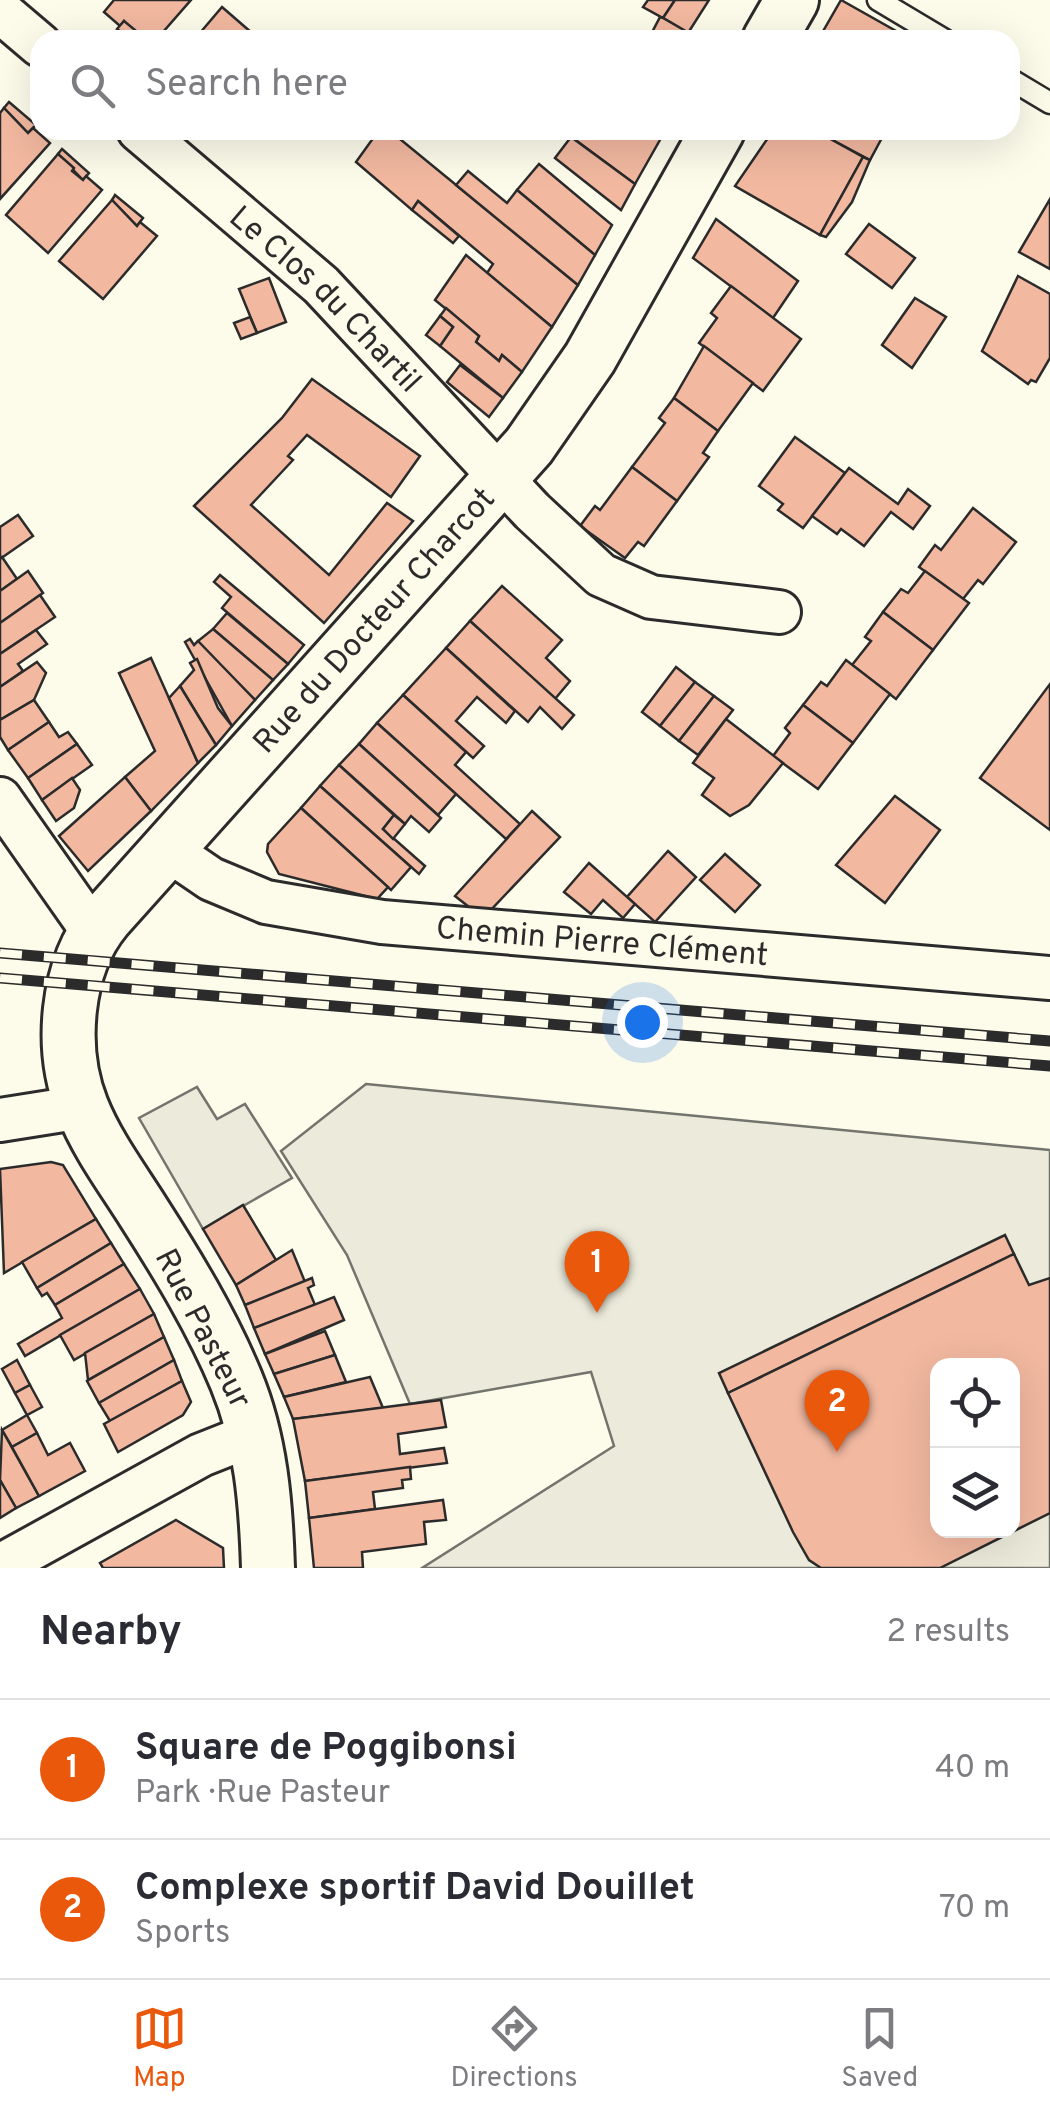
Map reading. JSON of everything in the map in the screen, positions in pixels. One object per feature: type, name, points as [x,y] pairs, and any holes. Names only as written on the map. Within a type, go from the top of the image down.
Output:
[{"type":"street","points":[[775,30],[792,0]]},
{"type":"street","points":[[0,11],[30,36]]},
{"type":"street","name":"Le Clos du Chartil","points":[[152,140],[321,285],[398,372],[501,478],[615,585],[689,604],[779,612]]},
{"type":"street","name":"Rue du Docteur Charcot","points":[[82,1107],[70,1058],[71,1018],[79,961],[94,932],[170,851],[548,421],[590,358],[712,140]]},
{"type":"street","points":[[0,800],[94,932]]},
{"type":"street","name":"Chemin Pierre Clément","points":[[170,851],[211,879],[266,902],[382,922],[1050,978]]},
{"type":"street","points":[[0,1120],[82,1107]]},
{"type":"street","name":"Rue Pasteur","points":[[82,1107],[102,1149],[198,1304],[235,1377],[254,1434],[268,1568]]},
{"type":"street","points":[[0,1566],[201,1455],[254,1434]]},
{"type":"lane","points":[[878,0],[928,30]]},
{"type":"lane","points":[[1020,85],[1050,104]]},
{"type":"shaded area","points":[[366,1084],[1050,1150],[1050,1568],[422,1568],[614,1446],[591,1372],[410,1404],[347,1255],[281,1151]]},
{"type":"shaded area","points":[[197,1087],[217,1119],[245,1104],[292,1178],[203,1229],[139,1118]]},
{"type":"building","points":[[114,0],[191,0],[165,30],[132,30],[124,21],[120,26],[104,12]]},
{"type":"building","points":[[648,0],[675,0],[663,18],[643,7]]},
{"type":"building","points":[[675,0],[709,0],[690,30],[663,18]]},
{"type":"building","points":[[841,0],[894,30],[824,30]]},
{"type":"building","points":[[222,7],[248,30],[202,30]]},
{"type":"building","points":[[660,17],[684,30],[653,30]]},
{"type":"building","points":[[124,21],[135,30],[118,30]]},
{"type":"building","points":[[9,102],[30,120],[30,131],[28,133],[4,108]]},
{"type":"building","points":[[4,108],[30,131],[30,140],[50,143],[0,199],[0,113]]},
{"type":"building","points":[[372,140],[401,140],[578,285],[552,327],[487,273],[493,264],[418,201],[412,210],[356,162]]},
{"type":"building","points":[[569,140],[575,140],[635,184],[621,210],[555,158]]},
{"type":"building","points":[[576,140],[660,140],[635,184]]},
{"type":"building","points":[[767,140],[832,140],[863,157],[820,235],[735,186]]},
{"type":"building","points":[[833,140],[881,140],[870,160]]},
{"type":"building","points":[[62,149],[89,173],[83,180],[58,154]]},
{"type":"building","points":[[58,154],[83,180],[86,176],[102,190],[48,253],[6,215]]},
{"type":"building","points":[[863,157],[870,160],[852,202],[826,237],[820,235]]},
{"type":"building","points":[[539,164],[612,225],[595,255],[517,190]]},
{"type":"building","points":[[468,171],[507,203],[517,190],[595,255],[578,285],[456,185]]},
{"type":"building","points":[[115,195],[143,218],[137,226],[112,200]]},
{"type":"building","points":[[1050,199],[1050,269],[1019,252]]},
{"type":"building","points":[[112,200],[137,226],[140,222],[157,236],[103,299],[59,261]]},
{"type":"building","points":[[418,201],[459,236],[453,243],[412,210]]},
{"type":"building","points":[[716,219],[798,281],[773,318],[693,258]]},
{"type":"building","points":[[869,224],[915,258],[892,288],[846,254]]},
{"type":"building","points":[[466,255],[552,327],[522,372],[502,355],[499,361],[476,342],[479,336],[435,300]]},
{"type":"building","points":[[1018,276],[1050,294],[1050,358],[1036,382],[1031,380],[1028,384],[982,351]]},
{"type":"building","points":[[269,278],[286,322],[257,333],[239,289]]},
{"type":"building","points":[[731,286],[801,339],[763,391],[699,343],[717,318],[711,313]]},
{"type":"building","points":[[915,298],[946,317],[912,368],[882,345]]},
{"type":"building","points":[[446,308],[479,336],[476,342],[499,361],[502,355],[522,372],[503,398],[440,346],[453,327],[440,316]]},
{"type":"building","points":[[440,316],[453,327],[440,346],[426,335]]},
{"type":"building","points":[[250,317],[257,333],[241,339],[234,323]]},
{"type":"building","points":[[704,346],[753,383],[718,431],[674,398]]},
{"type":"building","points":[[460,365],[503,398],[489,417],[447,382]]},
{"type":"building","points":[[312,379],[420,456],[391,497],[307,435],[288,456],[293,460],[251,505],[329,575],[387,503],[413,521],[324,623],[194,506],[282,418]]},
{"type":"building","points":[[674,398],[718,431],[703,453],[709,457],[677,501],[632,467],[665,423],[659,418]]},
{"type":"building","points":[[795,437],[845,473],[803,528],[778,510],[783,504],[759,486]]},
{"type":"building","points":[[632,467],[677,501],[644,546],[638,542],[625,558],[580,526],[595,506],[600,510]]},
{"type":"building","points":[[849,468],[898,504],[908,489],[930,506],[913,529],[891,512],[864,546],[841,529],[837,534],[812,516]]},
{"type":"building","points":[[973,508],[1016,542],[983,584],[978,580],[963,599],[919,567],[935,545],[941,550]]},
{"type":"building","points":[[18,515],[33,536],[0,559],[0,527]]},
{"type":"building","points":[[0,559],[17,579],[0,591]]},
{"type":"building","points":[[28,571],[43,593],[0,623],[0,591]]},
{"type":"building","points":[[925,571],[969,603],[933,650],[883,612],[901,589],[908,593]]},
{"type":"building","points":[[220,575],[304,645],[288,664],[222,608],[231,597],[214,582]]},
{"type":"building","points":[[502,586],[562,640],[546,658],[570,681],[555,699],[470,621]]},
{"type":"building","points":[[40,595],[55,617],[0,654],[0,623]]},
{"type":"building","points":[[883,612],[933,650],[896,699],[852,665],[871,641],[865,637]]},
{"type":"building","points":[[227,613],[288,664],[273,680],[213,629]]},
{"type":"building","points":[[470,621],[574,715],[562,729],[540,707],[528,722],[446,648]]},
{"type":"building","points":[[213,629],[273,680],[255,700],[201,647],[198,641]]},
{"type":"building","points":[[36,630],[47,644],[18,664],[23,671],[0,687],[0,654]]},
{"type":"building","points":[[190,639],[194,645],[198,641],[255,700],[232,726],[185,642]]},
{"type":"building","points":[[446,648],[515,711],[506,723],[477,697],[456,721],[484,746],[473,758],[403,695]]},
{"type":"building","points":[[151,658],[198,763],[151,811],[125,777],[155,751],[119,673]]},
{"type":"building","points":[[197,659],[218,708],[232,726],[216,745],[180,686],[194,670],[190,663]]},
{"type":"building","points":[[846,660],[890,694],[853,743],[803,705],[821,682],[827,686]]},
{"type":"building","points":[[37,662],[46,673],[34,700],[0,720],[0,687]]},
{"type":"building","points":[[676,667],[695,682],[660,726],[642,712]]},
{"type":"building","points":[[695,682],[714,696],[679,741],[660,726]]},
{"type":"building","points":[[1050,684],[1050,830],[980,778]]},
{"type":"building","points":[[180,686],[216,745],[198,763],[169,698]]},
{"type":"building","points":[[403,695],[466,752],[455,765],[520,824],[506,839],[377,723]]},
{"type":"building","points":[[714,696],[733,710],[698,755],[679,741]]},
{"type":"building","points":[[34,700],[49,722],[8,750],[0,737],[0,720]]},
{"type":"building","points":[[803,705],[853,743],[818,789],[773,756],[790,733],[785,728]]},
{"type":"building","points":[[726,719],[783,763],[749,805],[730,816],[702,795],[714,778],[693,763]]},
{"type":"building","points":[[49,722],[59,737],[68,732],[77,744],[28,778],[8,750]]},
{"type":"building","points":[[377,723],[456,794],[438,815],[359,744]]},
{"type":"building","points":[[77,744],[92,765],[42,800],[28,778]]},
{"type":"building","points":[[359,744],[441,818],[429,832],[411,816],[405,824],[339,765]]},
{"type":"building","points":[[339,765],[394,815],[383,829],[425,866],[419,874],[320,786]]},
{"type":"building","points":[[125,777],[151,811],[88,871],[59,836]]},
{"type":"building","points":[[72,778],[80,790],[74,808],[56,821],[42,800]]},
{"type":"building","points":[[320,786],[411,867],[391,890],[301,808]]},
{"type":"building","points":[[895,796],[940,830],[885,903],[836,865]]},
{"type":"building","points":[[301,808],[388,887],[377,899],[279,874],[267,852],[268,844]]},
{"type":"building","points":[[532,811],[560,837],[487,914],[478,914],[455,896]]},
{"type":"building","points":[[394,815],[405,824],[393,839],[383,829]]},
{"type":"building","points":[[668,851],[696,877],[655,922],[627,897]]},
{"type":"building","points":[[725,854],[760,885],[735,912],[700,880]]},
{"type":"building","points":[[589,863],[635,904],[623,918],[603,900],[591,914],[564,892]]},
{"type":"building","points":[[51,1162],[63,1165],[96,1219],[4,1273],[0,1169]]},
{"type":"building","points":[[243,1205],[276,1260],[236,1285],[203,1229]]},
{"type":"building","points":[[96,1219],[111,1243],[37,1288],[22,1262]]},
{"type":"building","points":[[1005,1235],[1014,1254],[728,1393],[719,1373]]},
{"type":"building","points":[[111,1243],[124,1264],[55,1305],[47,1293],[42,1296],[37,1288]]},
{"type":"building","points":[[292,1250],[305,1282],[245,1305],[236,1285]]},
{"type":"building","points":[[1014,1254],[1029,1285],[1050,1278],[1050,1513],[1020,1528],[1020,1358],[930,1358],[930,1538],[1000,1538],[940,1568],[821,1568],[809,1560],[728,1393]]},
{"type":"building","points":[[124,1264],[140,1289],[25,1356],[18,1344],[62,1318],[55,1305]]},
{"type":"building","points":[[312,1278],[314,1285],[308,1288],[315,1305],[254,1328],[245,1305]]},
{"type":"building","points":[[140,1289],[154,1314],[74,1360],[60,1335]]},
{"type":"building","points":[[334,1297],[344,1320],[265,1354],[254,1328]]},
{"type":"building","points":[[154,1314],[164,1337],[88,1380],[85,1353]]},
{"type":"building","points":[[325,1331],[335,1355],[274,1374],[265,1354]]},
{"type":"building","points":[[164,1337],[174,1360],[99,1403],[87,1381]]},
{"type":"building","points":[[335,1355],[346,1382],[284,1397],[274,1374]]},
{"type":"building","points":[[17,1360],[30,1385],[15,1393],[2,1369]]},
{"type":"building","points":[[174,1360],[182,1381],[110,1421],[99,1403]]},
{"type":"building","points":[[370,1377],[383,1408],[293,1419],[284,1397]]},
{"type":"building","points":[[182,1381],[191,1402],[183,1415],[118,1452],[104,1424]]},
{"type":"building","points":[[30,1385],[42,1407],[27,1415],[15,1393]]},
{"type":"building","points":[[441,1400],[446,1427],[398,1434],[400,1454],[444,1448],[447,1463],[305,1481],[293,1419]]},
{"type":"building","points":[[27,1415],[37,1433],[12,1447],[2,1430]]},
{"type":"building","points":[[2,1430],[39,1496],[16,1508],[0,1480]]},
{"type":"building","points":[[37,1433],[48,1455],[70,1443],[85,1471],[39,1496],[12,1447]]},
{"type":"building","points":[[410,1467],[411,1479],[402,1480],[403,1488],[373,1492],[375,1509],[309,1518],[305,1481]]},
{"type":"building","points":[[0,1480],[16,1508],[0,1518]]},
{"type":"building","points":[[443,1500],[446,1520],[424,1522],[426,1544],[362,1552],[363,1568],[314,1568],[309,1518]]},
{"type":"building","points":[[176,1520],[223,1548],[224,1568],[103,1568],[100,1563]]},
{"type":"railway","points":[[0,953],[1050,1041]]},
{"type":"railway","points":[[0,978],[1050,1066]]},
{"type":"place","name":"Square de Poggibonsi","points":[[597,1313]]},
{"type":"place","name":"Complexe sportif David Douillet","points":[[837,1452]]}]
